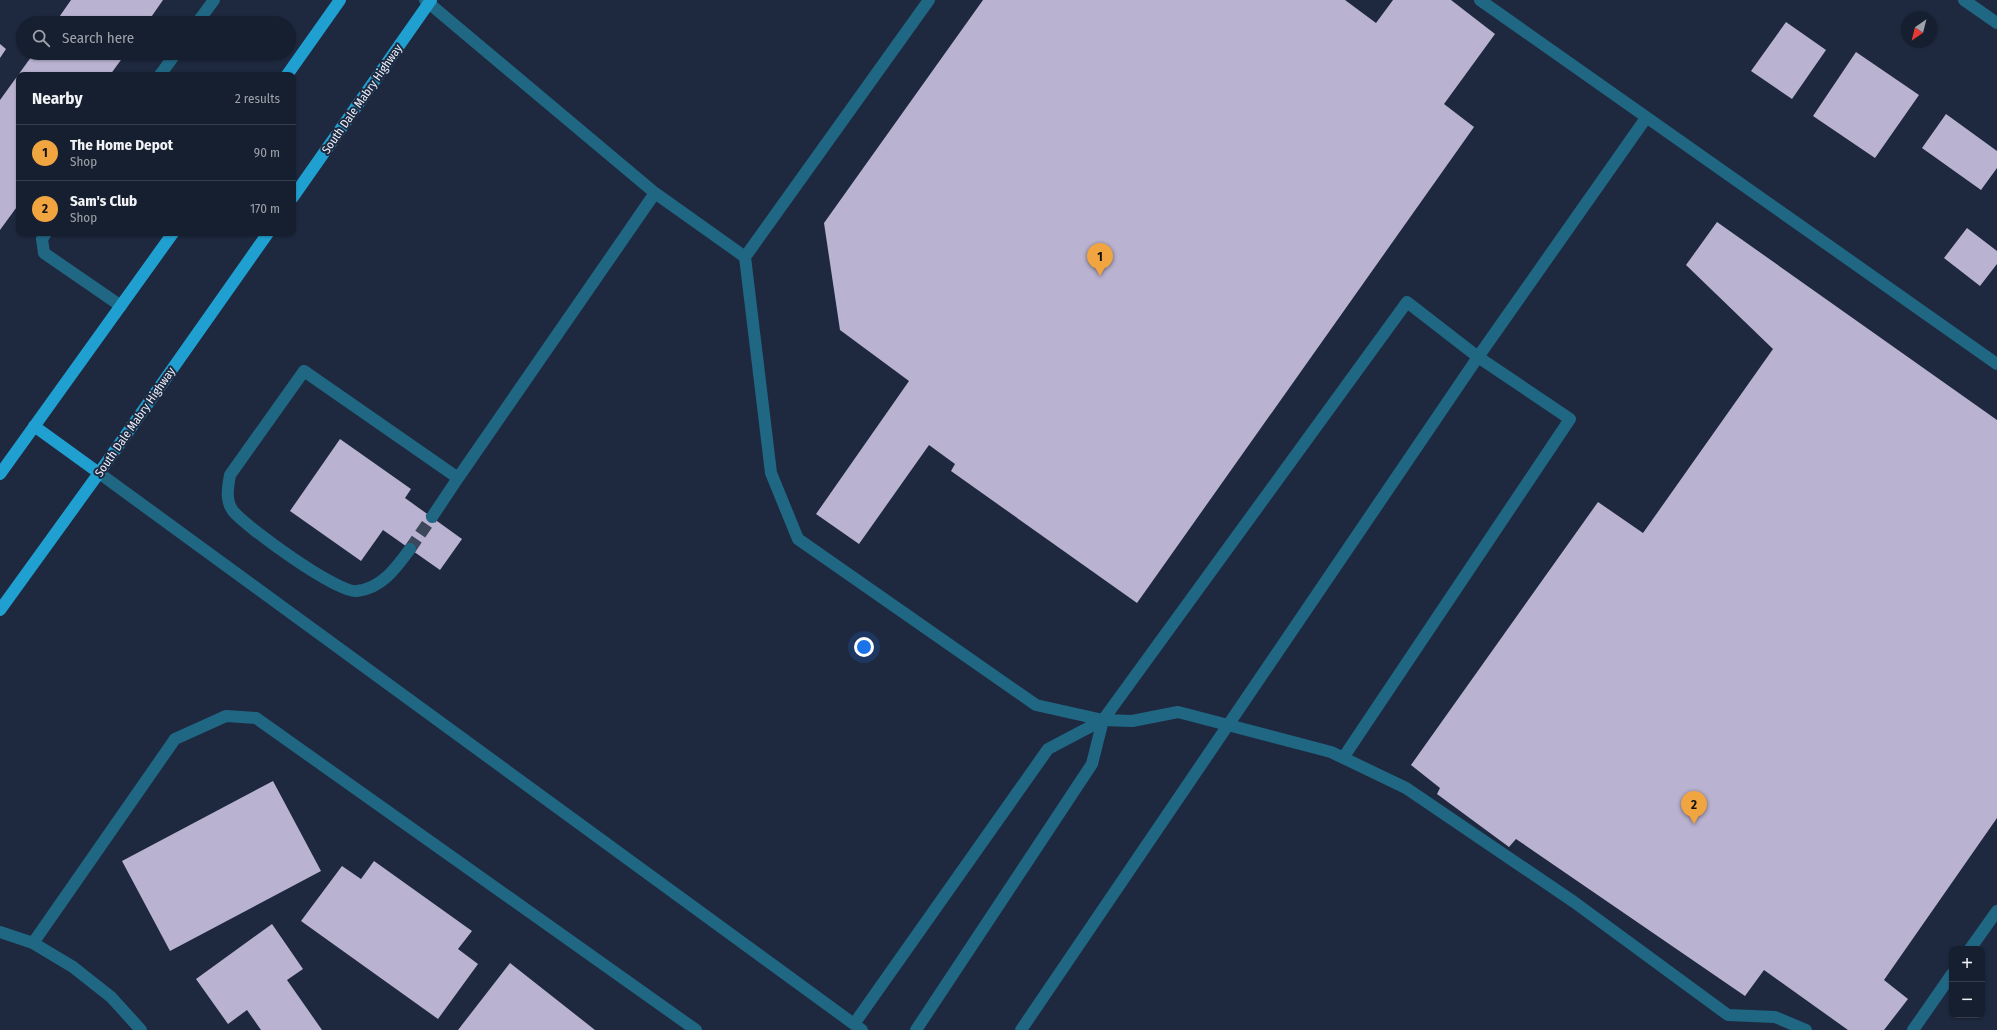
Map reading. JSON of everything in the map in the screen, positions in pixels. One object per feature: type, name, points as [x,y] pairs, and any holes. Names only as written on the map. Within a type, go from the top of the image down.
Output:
[{"type":"main road","points":[[288,72],[340,0]]},
{"type":"main road","name":"South Dale Mabry Highway","points":[[296,194],[428,1]]},
{"type":"main road","points":[[0,474],[171,236]]},
{"type":"main road","name":"South Dale Mabry Highway","points":[[0,610],[99,473],[266,236]]},
{"type":"main road","points":[[34,426],[99,473]]},
{"type":"street","points":[[202,16],[214,0]]},
{"type":"street","points":[[929,0],[745,257],[771,473],[798,539],[1036,705],[1103,720],[1132,721],[1178,712],[1331,752],[1406,788],[1574,902],[1728,1015],[1775,1017],[1806,1030]]},
{"type":"street","points":[[1480,0],[1997,364]]},
{"type":"street","points":[[1964,0],[1997,23]]},
{"type":"street","points":[[428,1],[655,193],[745,257]]},
{"type":"street","points":[[162,72],[171,60]]},
{"type":"street","points":[[1020,1030],[1478,357],[1646,118]]},
{"type":"street","points":[[432,517],[655,193]]},
{"type":"street","points":[[44,236],[42,239],[44,253],[121,306]]},
{"type":"street","points":[[916,1030],[1092,764],[1103,720],[1406,302],[1478,357],[1570,419],[1343,758]]},
{"type":"street","points":[[410,549],[387,577],[370,588],[355,592],[337,586],[317,575],[250,525],[233,510],[227,494],[230,475],[304,371],[458,478]]},
{"type":"street","points":[[99,473],[858,1027],[1048,749],[1103,720]]},
{"type":"street","points":[[32,942],[175,739],[226,716],[256,718],[696,1030]]},
{"type":"street","points":[[1972,946],[1997,910]]},
{"type":"street","points":[[0,932],[32,942],[73,967],[111,997],[141,1030]]},
{"type":"street","points":[[1913,1030],[1949,978]]},
{"type":"building","points":[[71,0],[163,0],[152,16],[60,16]]},
{"type":"building","points":[[983,0],[1345,0],[1376,23],[1393,0],[1451,0],[1495,34],[1444,104],[1474,127],[1137,603],[951,471],[955,464],[929,445],[859,544],[816,514],[909,381],[840,330],[824,223]]},
{"type":"building","points":[[1786,22],[1826,50],[1792,99],[1751,71]]},
{"type":"building","points":[[0,44],[6,49],[0,58]]},
{"type":"building","points":[[1856,52],[1919,95],[1875,158],[1813,116]]},
{"type":"building","points":[[29,60],[121,60],[112,72],[20,72]]},
{"type":"building","points":[[16,78],[16,208],[0,230],[0,100]]},
{"type":"building","points":[[1946,114],[1997,151],[1997,168],[1981,190],[1922,148]]},
{"type":"building","points":[[1717,222],[1997,420],[1997,818],[1884,980],[1908,999],[1884,1030],[1848,1030],[1764,970],[1745,996],[1516,839],[1509,847],[1437,794],[1440,788],[1411,765],[1598,502],[1643,533],[1773,349],[1686,265]]},
{"type":"building","points":[[1967,228],[1997,251],[1997,264],[1980,286],[1944,258]]},
{"type":"building","points":[[340,439],[411,489],[405,498],[462,539],[440,570],[383,530],[361,561],[290,511]]},
{"type":"building","points":[[273,781],[321,871],[170,951],[122,861]]},
{"type":"building","points":[[374,861],[472,931],[458,949],[478,964],[438,1019],[301,921],[342,866],[361,879]]},
{"type":"building","points":[[272,924],[303,969],[287,980],[322,1030],[261,1030],[247,1010],[228,1024],[196,979]]},
{"type":"building","points":[[510,963],[595,1030],[458,1030]]},
{"type":"tunnel","points":[[410,549],[432,517]]},
{"type":"place","name":"The Home Depot","points":[[1100,276]]},
{"type":"place","name":"Sam's Club","points":[[1694,824]]}]
